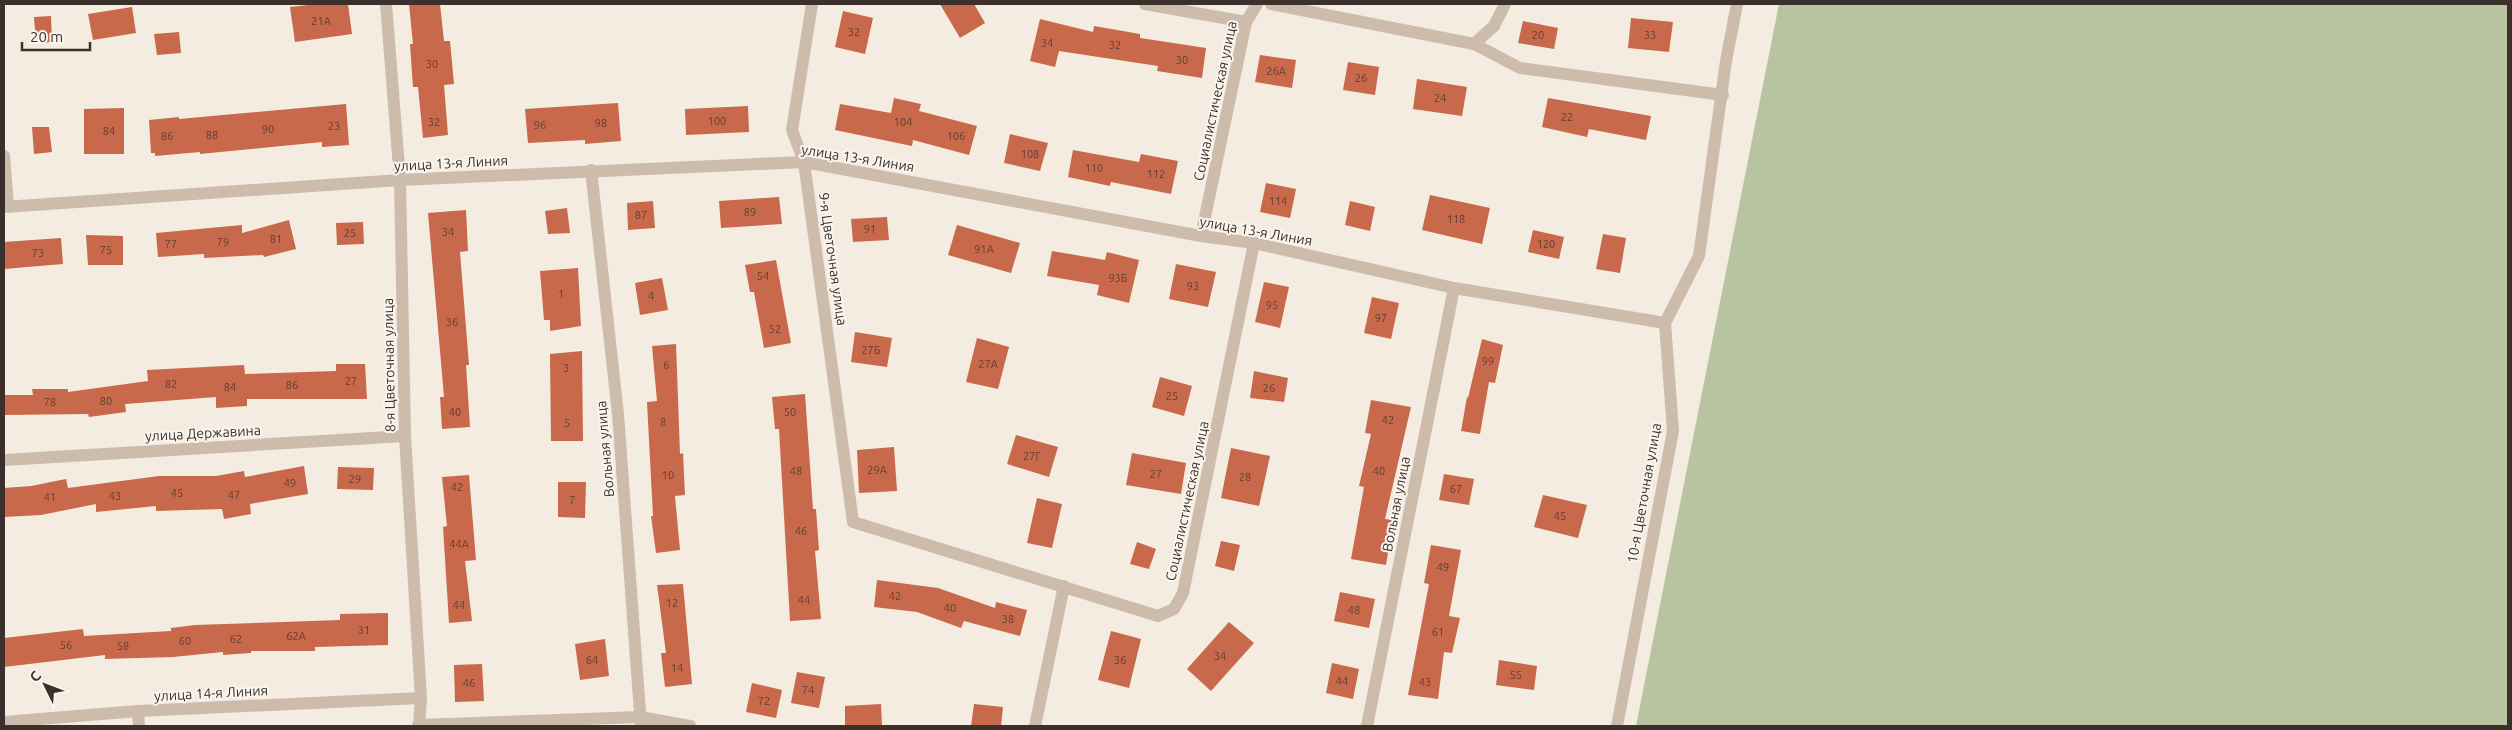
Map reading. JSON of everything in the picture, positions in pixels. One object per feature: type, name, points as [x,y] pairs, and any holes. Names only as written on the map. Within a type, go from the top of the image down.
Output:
[{"type":"lane","name":"8-я Цветочная улица","points":[[386,4],[400,180],[405,436],[421,698],[418,725]]},
{"type":"lane","name":"9-я Цветочная улица","points":[[812,4],[792,130],[804,162],[853,522]]},
{"type":"lane","points":[[1146,4],[1246,22]]},
{"type":"lane","name":"Социалистическая улица","points":[[1201,236],[1246,22],[1257,4]]},
{"type":"lane","points":[[1271,4],[1474,44],[1520,68],[1723,95]]},
{"type":"lane","points":[[1474,44],[1494,26],[1505,4]]},
{"type":"lane","points":[[1665,323],[1699,256],[1723,95],[1726,61],[1737,4]]},
{"type":"lane","points":[[4,156],[6,206]]},
{"type":"lane","name":"улица 13-я Линия","points":[[6,206],[400,180],[804,162],[1201,236],[1254,243],[1454,288],[1665,323]]},
{"type":"lane","name":"Вольная улица","points":[[591,170],[618,414],[641,721]]},
{"type":"lane","name":"Социалистическая улица","points":[[853,522],[1158,616],[1174,609],[1183,593],[1254,243]]},
{"type":"lane","name":"Вольная улица","points":[[1367,726],[1454,288]]},
{"type":"lane","name":"10-я Цветочная улица","points":[[1617,726],[1672,431],[1665,323]]},
{"type":"lane","name":"улица Державина","points":[[4,460],[405,436]]},
{"type":"lane","points":[[1035,726],[1064,586]]},
{"type":"lane","name":"улица 14-я Линия","points":[[4,722],[138,711],[421,698]]},
{"type":"lane","points":[[138,711],[139,726]]},
{"type":"lane","points":[[418,725],[641,721],[690,726]]},
{"type":"green space","points":[[1779,4],[2508,4],[2508,726],[1636,726]]},
{"type":"building","points":[[317,4],[348,4],[352,34],[295,42],[290,7]]},
{"type":"building","points":[[409,4],[440,4],[444,41],[450,41],[454,84],[444,85],[448,135],[423,138],[418,87],[413,87],[410,44],[413,44]]},
{"type":"building","points":[[940,4],[974,4],[985,23],[960,38]]},
{"type":"building","points":[[132,7],[136,33],[93,40],[88,14]]},
{"type":"building","points":[[843,11],[873,18],[865,54],[835,47]]},
{"type":"building","points":[[51,16],[52,42],[36,43],[34,17]]},
{"type":"building","points":[[1631,18],[1673,22],[1669,52],[1628,48]]},
{"type":"building","points":[[1040,19],[1093,32],[1094,26],[1140,34],[1140,38],[1206,48],[1202,78],[1157,71],[1158,66],[1059,51],[1055,67],[1030,61]]},
{"type":"building","points":[[1523,21],[1558,28],[1554,49],[1518,43]]},
{"type":"building","points":[[179,32],[181,53],[157,55],[154,34]]},
{"type":"building","points":[[1260,55],[1296,60],[1292,88],[1255,82]]},
{"type":"building","points":[[1348,62],[1379,67],[1375,95],[1343,90]]},
{"type":"building","points":[[1417,79],[1467,87],[1462,116],[1413,109]]},
{"type":"building","points":[[894,98],[921,104],[919,111],[977,126],[969,155],[913,140],[912,146],[835,130],[840,104],[891,113]]},
{"type":"building","points":[[1548,98],[1651,116],[1646,140],[1589,129],[1587,137],[1542,127]]},
{"type":"building","points":[[618,103],[621,141],[585,144],[585,140],[528,143],[525,109]]},
{"type":"building","points":[[346,104],[349,145],[322,147],[322,142],[200,154],[200,152],[155,156],[155,153],[151,153],[149,120]]},
{"type":"building","points":[[748,106],[749,132],[686,135],[685,109]]},
{"type":"building","points":[[124,108],[124,154],[84,154],[84,109]]},
{"type":"building","points":[[32,127],[49,127],[52,152],[34,154]]},
{"type":"building","points":[[1010,134],[1048,143],[1040,171],[1004,163]]},
{"type":"building","points":[[1073,150],[1139,162],[1141,154],[1178,161],[1171,194],[1111,182],[1110,186],[1068,177]]},
{"type":"building","points":[[1266,183],[1296,189],[1290,218],[1260,212]]},
{"type":"building","points":[[1430,195],[1490,208],[1482,244],[1422,230]]},
{"type":"building","points":[[779,197],[782,224],[721,228],[719,201]]},
{"type":"building","points":[[653,201],[655,228],[628,230],[627,203]]},
{"type":"building","points":[[1350,201],[1375,207],[1370,231],[1345,225]]},
{"type":"building","points":[[567,208],[570,233],[548,234],[545,211]]},
{"type":"building","points":[[466,210],[468,251],[460,252],[469,365],[466,365],[470,427],[442,429],[440,397],[444,397],[428,213]]},
{"type":"building","points":[[887,217],[889,240],[853,242],[851,219]]},
{"type":"building","points":[[289,220],[296,249],[264,257],[263,255],[204,258],[204,254],[158,257],[156,233],[242,225],[242,233]]},
{"type":"building","points":[[363,222],[364,244],[337,245],[336,223]]},
{"type":"building","points":[[957,225],[1020,243],[1011,273],[948,255]]},
{"type":"building","points":[[1533,230],[1564,237],[1559,259],[1528,252]]},
{"type":"building","points":[[1603,234],[1626,238],[1620,273],[1596,269]]},
{"type":"building","points":[[86,235],[123,236],[123,265],[88,265]]},
{"type":"building","points":[[61,238],[63,264],[4,269],[4,242]]},
{"type":"building","points":[[1052,251],[1105,260],[1107,252],[1139,260],[1129,303],[1097,295],[1099,285],[1047,276]]},
{"type":"building","points":[[776,260],[791,343],[764,348],[754,292],[750,292],[745,265]]},
{"type":"building","points":[[1176,264],[1216,272],[1208,307],[1169,299]]},
{"type":"building","points":[[578,268],[581,326],[550,331],[550,320],[544,320],[540,271]]},
{"type":"building","points":[[662,278],[668,310],[640,315],[635,283]]},
{"type":"building","points":[[1264,282],[1289,287],[1280,328],[1255,322]]},
{"type":"building","points":[[1372,297],[1399,303],[1391,339],[1364,333]]},
{"type":"building","points":[[855,332],[892,338],[887,367],[851,362]]},
{"type":"building","points":[[977,338],[1009,347],[998,389],[966,382]]},
{"type":"building","points":[[1482,339],[1503,345],[1495,383],[1489,382],[1480,434],[1461,431],[1467,397]]},
{"type":"building","points":[[676,344],[680,454],[683,453],[685,495],[675,496],[680,550],[656,553],[651,516],[653,516],[647,402],[657,401],[652,346]]},
{"type":"building","points":[[582,351],[583,441],[551,441],[550,354]]},
{"type":"building","points":[[336,364],[365,364],[367,399],[247,399],[247,406],[216,408],[216,397],[125,404],[126,412],[89,417],[88,414],[4,415],[4,395],[33,395],[32,389],[68,389],[68,392],[148,381],[147,370],[244,365],[245,374],[336,371]]},
{"type":"building","points":[[1254,371],[1288,378],[1284,402],[1250,398]]},
{"type":"building","points":[[1160,377],[1192,386],[1184,416],[1152,407]]},
{"type":"building","points":[[805,394],[813,509],[816,509],[819,550],[815,551],[821,619],[790,621],[779,429],[775,429],[772,397]]},
{"type":"building","points":[[1371,400],[1411,407],[1385,519],[1393,520],[1386,565],[1351,559],[1364,487],[1359,486],[1371,434],[1365,433]]},
{"type":"building","points":[[1016,435],[1058,447],[1049,477],[1007,464]]},
{"type":"building","points":[[894,447],[897,491],[859,493],[857,450]]},
{"type":"building","points":[[1231,448],[1270,456],[1259,506],[1221,498]]},
{"type":"building","points":[[1132,453],[1186,463],[1181,494],[1126,485]]},
{"type":"building","points":[[304,466],[308,494],[250,504],[251,514],[224,519],[222,509],[156,511],[156,506],[96,512],[96,504],[41,515],[4,517],[4,488],[31,486],[66,479],[68,488],[159,476],[216,476],[244,471],[245,477]]},
{"type":"building","points":[[338,467],[374,468],[373,490],[337,489]]},
{"type":"building","points":[[1444,474],[1474,479],[1469,505],[1439,500]]},
{"type":"building","points":[[469,475],[476,560],[465,561],[472,621],[449,623],[443,527],[447,526],[442,477]]},
{"type":"building","points":[[558,482],[586,482],[585,518],[558,517]]},
{"type":"building","points":[[1543,495],[1587,505],[1578,538],[1534,527]]},
{"type":"building","points":[[1037,498],[1062,504],[1052,548],[1027,543]]},
{"type":"building","points":[[1221,541],[1240,545],[1234,571],[1215,566]]},
{"type":"building","points":[[1137,542],[1156,549],[1149,569],[1130,564]]},
{"type":"building","points":[[1431,545],[1461,550],[1449,616],[1460,618],[1452,653],[1444,652],[1438,699],[1408,695],[1429,584],[1424,583]]},
{"type":"building","points":[[877,580],[938,588],[995,608],[996,602],[1027,610],[1020,636],[964,621],[961,628],[917,612],[874,607]]},
{"type":"building","points":[[683,584],[692,684],[665,687],[661,653],[666,653],[657,585]]},
{"type":"building","points":[[1340,592],[1375,599],[1369,628],[1334,621]]},
{"type":"building","points":[[388,613],[388,645],[315,647],[315,651],[251,651],[251,653],[223,655],[223,652],[173,657],[105,659],[105,655],[4,667],[4,638],[83,629],[84,636],[171,631],[171,628],[195,625],[340,620],[340,614]]},
{"type":"building","points":[[1229,622],[1254,643],[1211,691],[1187,669]]},
{"type":"building","points":[[1111,631],[1141,639],[1129,688],[1098,680]]},
{"type":"building","points":[[605,639],[609,676],[580,680],[575,644]]},
{"type":"building","points":[[1499,660],[1537,666],[1534,690],[1496,685]]},
{"type":"building","points":[[1332,663],[1359,669],[1353,699],[1326,693]]},
{"type":"building","points":[[482,664],[484,701],[455,702],[454,665]]},
{"type":"building","points":[[797,672],[825,677],[819,708],[791,703]]},
{"type":"building","points":[[752,683],[782,690],[776,718],[746,712]]},
{"type":"building","points":[[881,704],[882,726],[845,726],[845,706]]},
{"type":"building","points":[[974,704],[1003,707],[1001,726],[971,726]]}]
